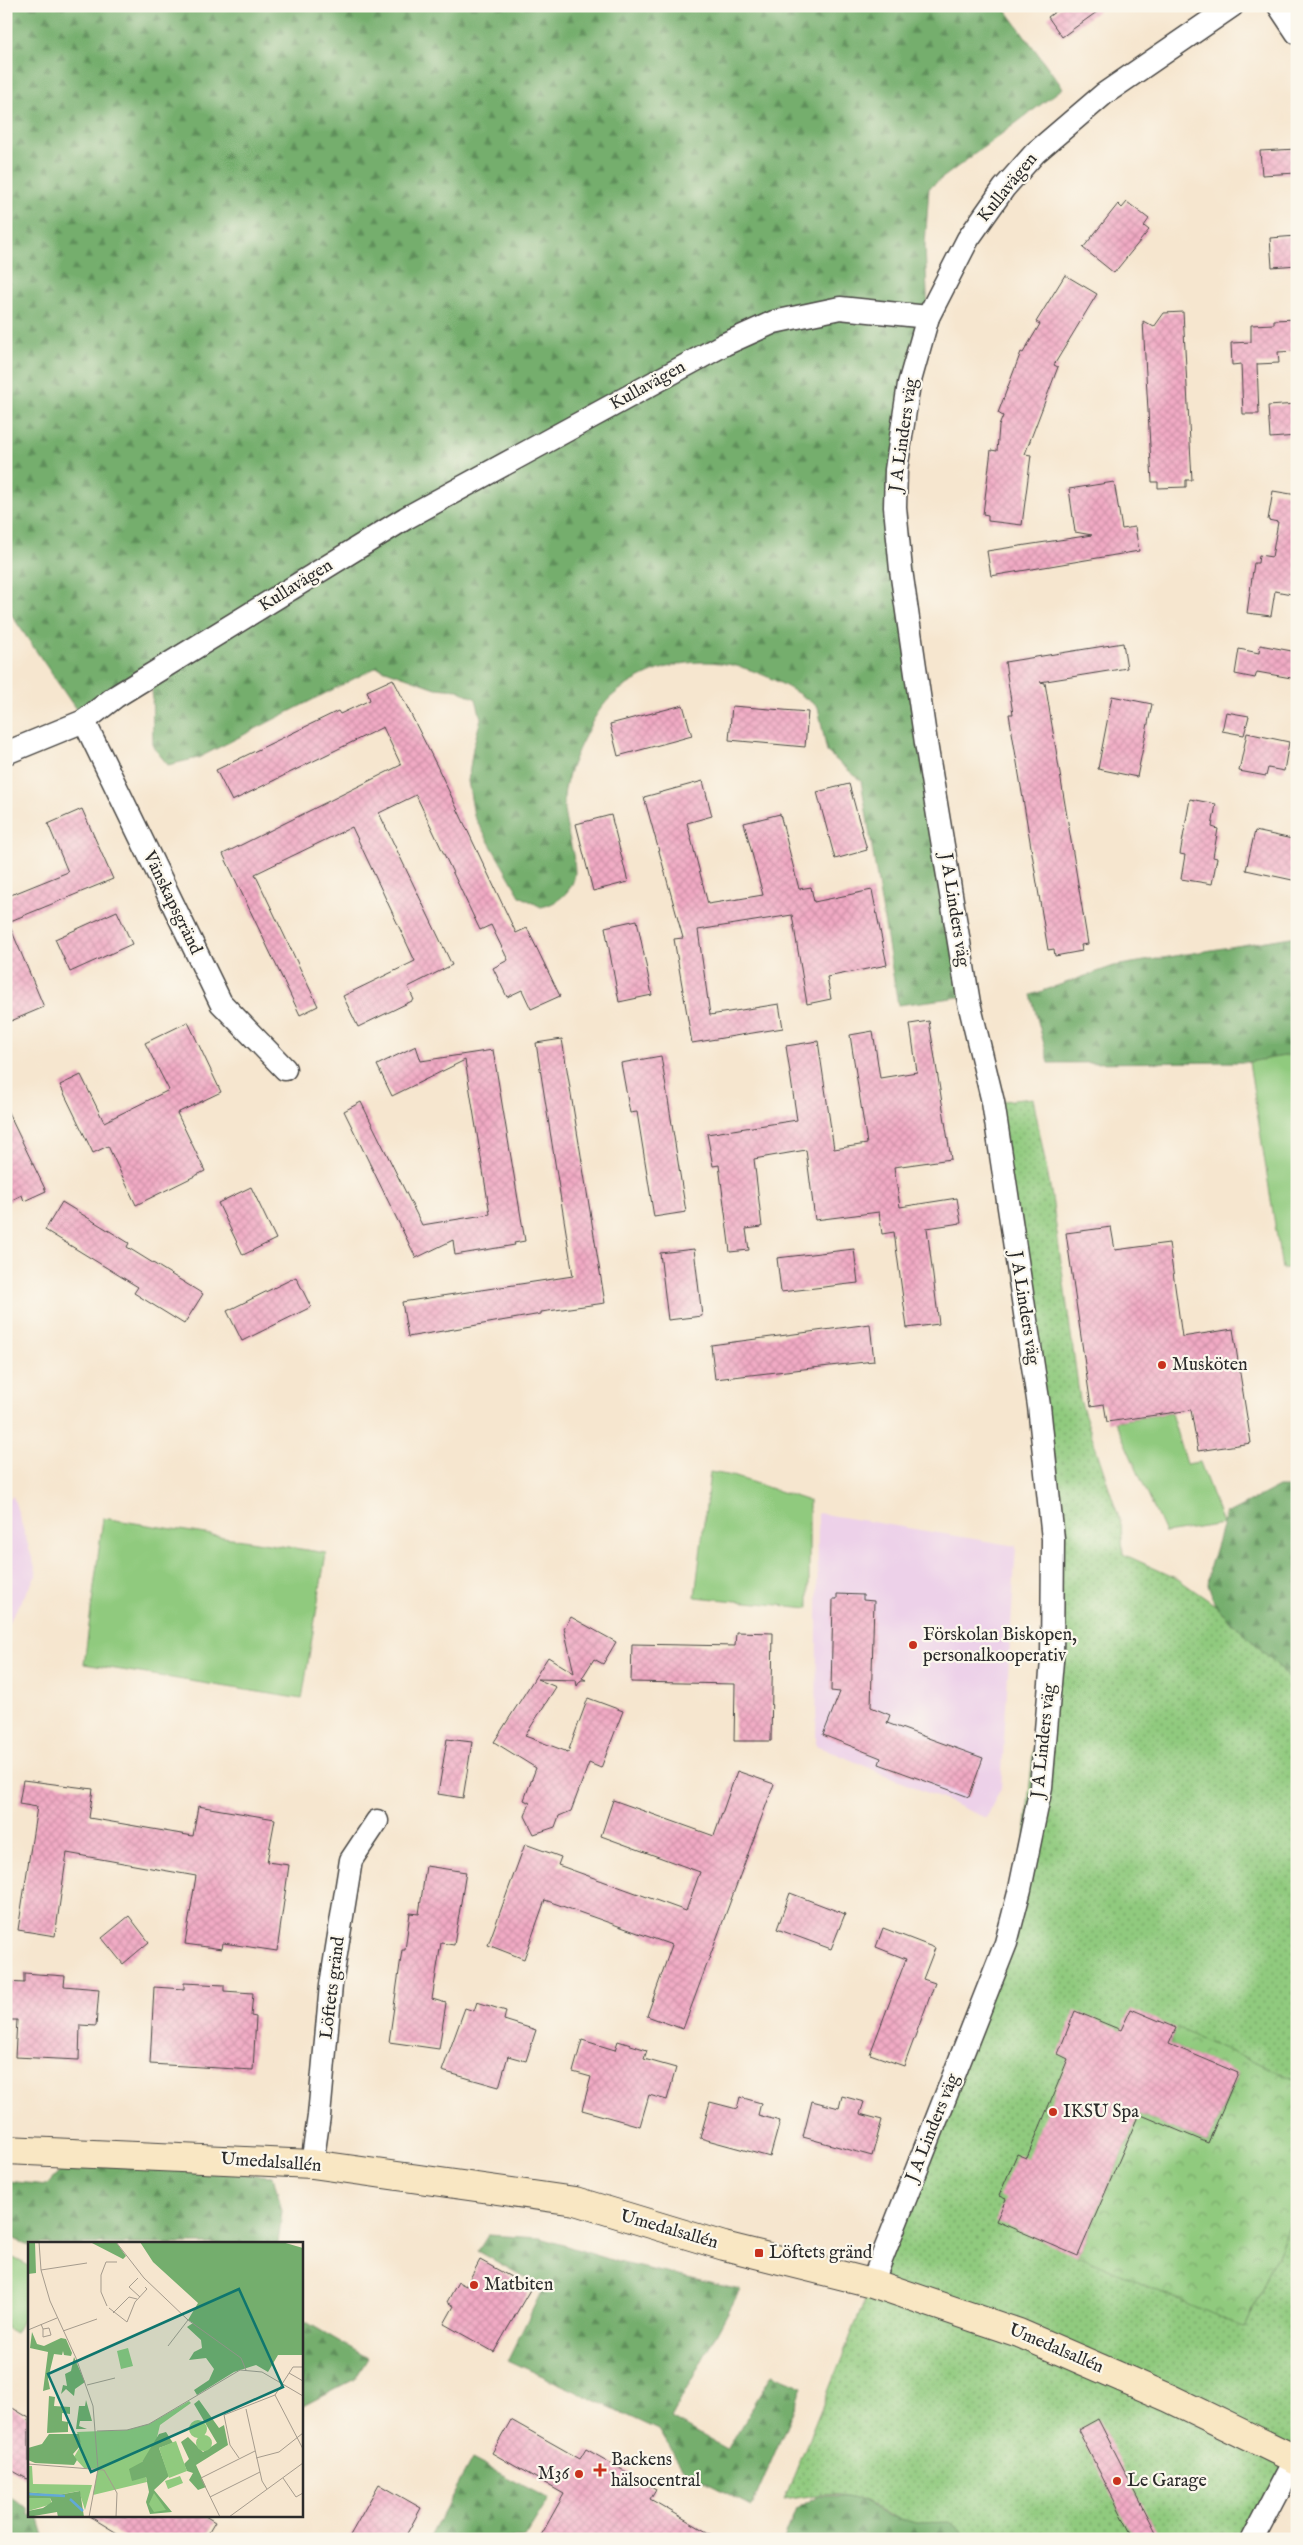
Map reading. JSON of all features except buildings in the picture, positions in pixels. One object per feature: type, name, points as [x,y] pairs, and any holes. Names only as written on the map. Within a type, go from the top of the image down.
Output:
[{"type":"street","name":"Kullavägen","points":[[6,753],[84,721],[115,697],[406,518],[725,344],[774,322],[840,308],[928,317],[968,239],[1004,188],[1035,154],[1104,94],[1232,6]]},
{"type":"street","points":[[1279,6],[1297,33]]},
{"type":"street","name":"J A Linders väg","points":[[872,2283],[1006,1942],[1020,1889],[1041,1787],[1052,1661],[1053,1539],[1039,1406],[993,1102],[969,1003],[926,743],[901,570],[895,507],[896,470],[909,384],[928,317]]},
{"type":"street","name":"Vänskapsgränd","points":[[84,721],[221,1003],[285,1069]]},
{"type":"street","name":"Löftets gränd","points":[[312,2164],[319,2116],[331,1985],[352,1860],[377,1821]]},
{"type":"street","name":"Umedalsallén","points":[[6,2150],[312,2164],[575,2201],[724,2246],[872,2283],[1019,2333],[1169,2398],[1296,2458]]},
{"type":"street","points":[[1254,2539],[1296,2458]]},
{"type":"shaded area","points":[[13,1496],[37,1574],[6,1627],[6,1499]]},
{"type":"shaded area","name":"Förskolan Biskopen, personalkooperativ","points":[[818,1513],[1016,1546],[1001,1788],[986,1818],[816,1745]]},
{"type":"green space","points":[[6,6],[1003,6],[1063,88],[929,188],[925,245],[928,317],[896,470],[968,996],[898,1005],[861,781],[827,752],[818,707],[778,682],[737,666],[693,662],[671,666],[648,674],[626,686],[603,706],[578,749],[565,790],[564,806],[573,854],[574,879],[564,896],[553,903],[541,907],[520,896],[474,816],[468,781],[473,748],[481,718],[476,699],[458,690],[436,688],[377,667],[198,758],[168,765],[153,747],[152,678],[84,721],[6,607]]},
{"type":"green space","points":[[1297,936],[1297,1054],[1249,1062],[1049,1063],[1031,995],[1114,966]]},
{"type":"green space","points":[[1297,1054],[1297,1266],[1282,1269],[1249,1062]]},
{"type":"green space","points":[[1033,1098],[1052,1197],[1080,1400],[1121,1524],[1123,1554],[1178,1579],[1215,1605],[1297,1684],[1297,2080],[1176,2029],[1169,2044],[1238,2073],[1208,2143],[1139,2114],[1245,2328],[1297,2209],[1297,2460],[1253,2539],[962,2539],[961,2531],[953,2526],[942,2523],[922,2524],[906,2521],[843,2495],[817,2495],[784,2500],[872,2283],[1020,1889],[1053,1539],[993,1102]]},
{"type":"green space","points":[[1171,1413],[1186,1464],[1200,1462],[1223,1524],[1165,1533],[1115,1421]]},
{"type":"green space","points":[[710,1472],[733,1476],[809,1501],[809,1608],[695,1597]]},
{"type":"green space","points":[[1278,1487],[1297,1487],[1297,1684],[1215,1605],[1208,1585],[1210,1566],[1226,1514]]},
{"type":"green space","points":[[103,1518],[326,1553],[302,1699],[84,1664]]},
{"type":"green space","points":[[1176,2028],[1297,2080],[1297,2209],[1245,2328],[1078,2256],[1139,2114],[1208,2143],[1238,2074],[1169,2044]]},
{"type":"green space","points":[[68,2163],[273,2176],[282,2211],[278,2242],[28,2242],[28,2246],[6,2235],[6,2181],[47,2185]]},
{"type":"green space","points":[[488,2235],[541,2238],[618,2262],[740,2290],[671,2418],[727,2450],[772,2374],[803,2387],[752,2506],[685,2472],[659,2430],[508,2360],[543,2288],[478,2251]]},
{"type":"green space","points":[[6,2254],[28,2265],[28,2310],[15,2333],[6,2328]]},
{"type":"green space","points":[[302,2320],[368,2358],[355,2379],[302,2406]]},
{"type":"green space","points":[[472,2459],[549,2499],[524,2539],[429,2539]]},
{"type":"green space","points":[[6,2494],[28,2508],[28,2518],[39,2518],[45,2539],[6,2539]]},
{"type":"green space","points":[[818,2496],[848,2496],[889,2516],[917,2523],[948,2522],[961,2531],[962,2539],[784,2539],[796,2509]]},
{"type":"place","name":"Musköten","points":[[1162,1365]]},
{"type":"place","name":"Förskolan Biskopen, personalkooperativ","points":[[913,1645]]},
{"type":"place","name":"IKSU Spa","points":[[1053,2112]]},
{"type":"place","name":"Löftets gränd","points":[[759,2253]]},
{"type":"place","name":"Matbiten","points":[[474,2285]]},
{"type":"place","name":"Backens hälsocentral","points":[[600,2470]]},
{"type":"place","name":"M36","points":[[579,2474]]},
{"type":"place","name":"Le Garage","points":[[1117,2481]]}]
